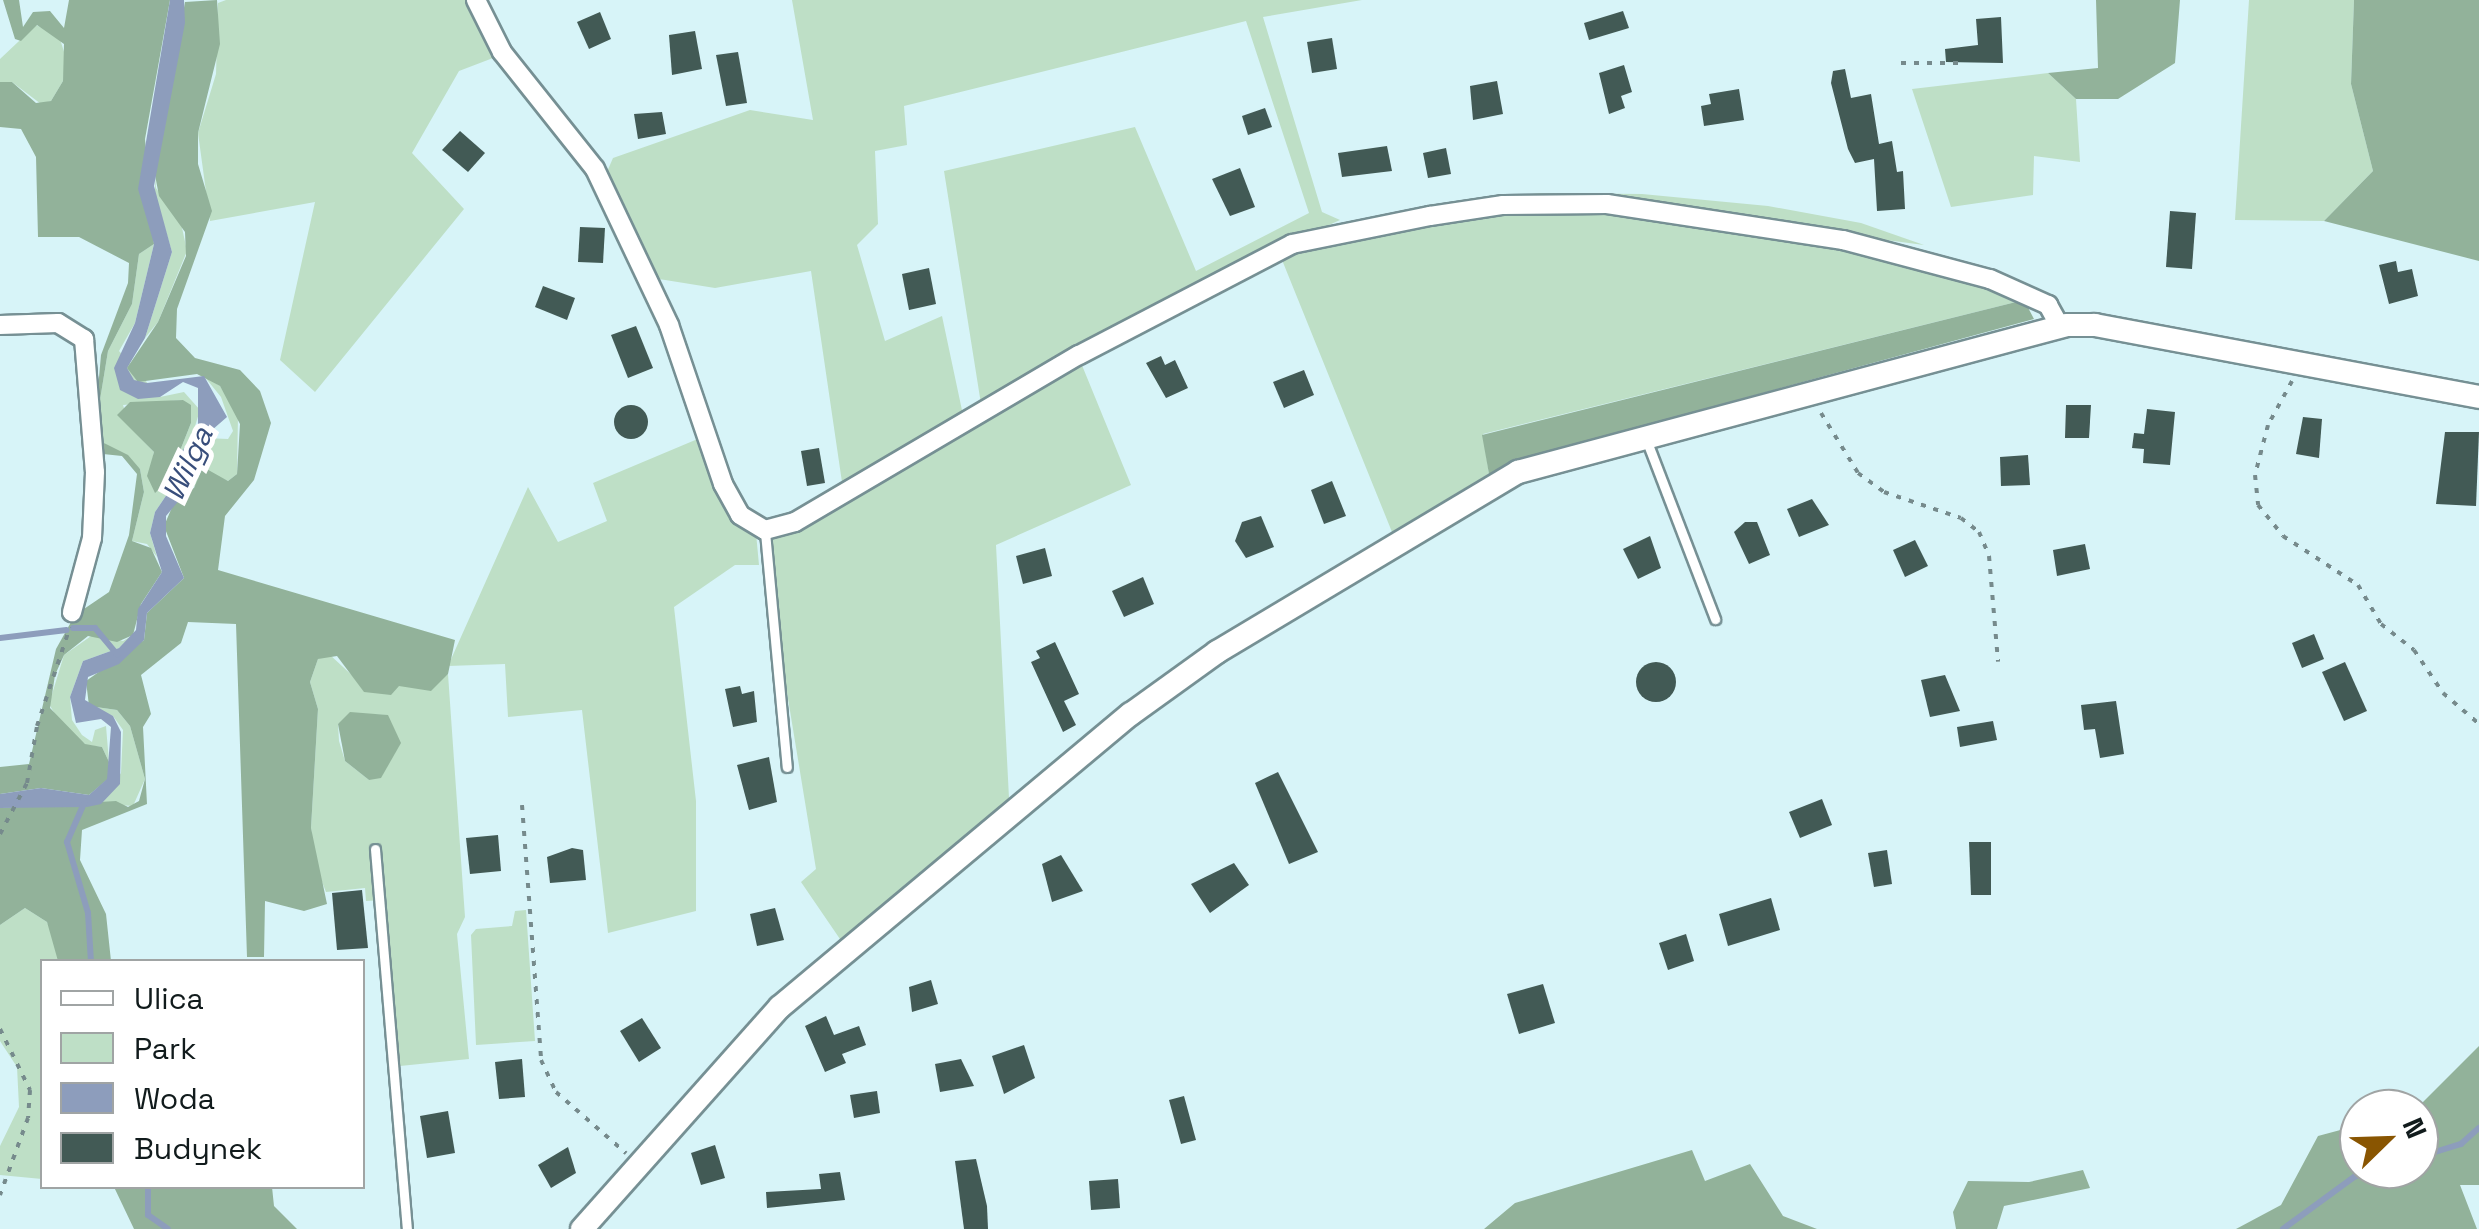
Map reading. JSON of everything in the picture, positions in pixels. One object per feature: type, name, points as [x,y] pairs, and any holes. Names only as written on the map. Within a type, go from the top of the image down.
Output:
[{"type":"street","points":[[476,0],[483,24],[595,169],[670,325],[722,484],[740,515],[765,530],[796,522],[1208,284],[1292,244],[1430,216],[1503,205],[1607,204],[1843,240],[1990,278],[2048,305],[2060,326]]},
{"type":"street","points":[[0,325],[58,323],[84,340],[96,472],[92,538],[72,612]]},
{"type":"street","points":[[582,1229],[780,1007],[1193,668],[1518,472],[1810,390],[2060,326],[2095,324],[2479,397]]},
{"type":"lane","points":[[1644,435],[1715,619]]},
{"type":"lane","points":[[765,530],[788,767]]},
{"type":"lane","points":[[375,849],[406,1229]]},
{"type":"path","points":[[1901,63],[1960,63]]},
{"type":"path","points":[[2301,364],[2268,425],[2255,475],[2258,505],[2283,536],[2358,585],[2381,624],[2414,650],[2443,693],[2479,724]]},
{"type":"path","points":[[1810,390],[1833,442],[1858,473],[1884,492],[1961,518],[1979,532],[1989,556],[1998,662]]},
{"type":"path","points":[[0,834],[27,783],[72,612]]},
{"type":"path","points":[[522,805],[540,1060],[556,1092],[641,1166]]},
{"type":"path","points":[[0,1029],[30,1090],[28,1118],[0,1195]]},
{"type":"green space","points":[[3,0],[19,0],[23,27],[33,12],[50,11],[64,28],[69,0],[170,0],[145,139],[154,244],[139,254],[132,304],[108,351],[98,412],[104,443],[128,455],[140,469],[144,492],[132,541],[151,548],[162,572],[141,604],[133,635],[117,642],[88,636],[64,655],[55,675],[50,708],[85,744],[102,747],[109,762],[108,779],[89,795],[41,788],[0,794],[0,767],[29,764],[56,649],[75,615],[109,592],[129,535],[137,474],[122,456],[103,454],[96,411],[101,355],[128,283],[129,263],[79,237],[38,237],[36,157],[21,129],[0,127],[0,82],[12,82],[36,103],[51,101],[63,81],[64,44],[37,25],[21,41],[15,39]]},
{"type":"green space","points":[[217,0],[220,44],[198,133],[198,164],[212,211],[177,309],[176,338],[195,358],[240,370],[260,391],[271,423],[254,480],[225,516],[218,570],[455,640],[448,674],[431,691],[399,686],[391,695],[364,692],[337,656],[318,659],[310,682],[318,709],[311,828],[327,904],[304,911],[265,901],[264,957],[247,957],[236,624],[188,622],[181,643],[141,675],[151,714],[143,727],[147,804],[82,830],[80,860],[106,914],[111,959],[57,959],[47,922],[25,908],[0,925],[0,808],[116,801],[128,807],[139,801],[145,779],[130,726],[117,710],[89,706],[86,681],[144,640],[147,613],[184,578],[164,526],[176,498],[194,488],[203,467],[228,481],[237,474],[240,424],[220,386],[197,374],[138,382],[127,368],[158,322],[186,256],[185,232],[159,196],[155,175],[185,2]]},
{"type":"green space","points":[[470,0],[493,58],[459,71],[412,153],[464,209],[315,392],[280,360],[315,202],[210,221],[198,133],[216,74],[218,3]]},
{"type":"green space","points":[[792,0],[1362,0],[1263,17],[1322,212],[1340,220],[1201,283],[981,404],[944,171],[1135,127],[1196,271],[1309,213],[1246,21],[904,106],[907,145],[875,151],[878,224],[857,245],[885,341],[942,316],[963,415],[843,489],[811,271],[715,288],[659,279],[606,174],[613,158],[750,110],[813,120]]},
{"type":"green space","points":[[2096,0],[2180,0],[2175,63],[2118,99],[2076,99],[2048,73],[2098,68]]},
{"type":"green space","points":[[2249,0],[2354,0],[2351,84],[2373,171],[2324,221],[2235,220]]},
{"type":"green space","points":[[2354,0],[2479,0],[2479,261],[2324,221],[2373,171],[2351,84]]},
{"type":"green space","points":[[36,25],[59,36],[66,58],[63,81],[51,101],[41,104],[12,82],[0,82],[0,59]]},
{"type":"green space","points":[[2048,73],[2076,99],[2080,162],[2034,156],[2033,195],[1951,207],[1912,89]]},
{"type":"green space","points":[[155,175],[156,188],[181,223],[187,251],[158,322],[145,338],[172,252],[155,194]]},
{"type":"green space","points":[[1532,193],[1642,194],[1768,206],[1861,223],[1924,245]]},
{"type":"green space","points":[[1554,211],[1685,218],[1939,264],[2024,300],[1483,434],[1489,474],[1392,532],[1280,255],[1471,215]]},
{"type":"green space","points":[[154,244],[135,323],[119,351],[160,397],[184,392],[200,410],[180,475],[155,512],[150,533],[157,557],[147,544],[132,541],[144,492],[140,469],[104,443],[98,412],[108,351],[132,304],[139,254]],"holes":[[[183,400],[191,423],[168,481],[151,466],[154,452],[130,427],[123,405]]]},
{"type":"green space","points":[[2024,300],[2034,319],[1549,451],[1489,474],[1482,435]]},
{"type":"green space","points":[[1079,358],[1131,485],[996,545],[1009,798],[842,942],[801,882],[816,869],[780,650],[769,550],[775,531]]},
{"type":"green space","points":[[204,376],[220,386],[238,415],[237,474],[228,481],[201,469],[197,484],[172,505],[196,480],[206,438],[228,439],[233,431],[221,397]]},
{"type":"green space","points":[[183,400],[191,405],[191,423],[168,481],[155,493],[147,476],[154,452],[117,415],[130,402]]},
{"type":"green space","points":[[700,438],[756,533],[759,565],[735,565],[674,607],[696,801],[696,911],[608,933],[582,710],[508,717],[505,664],[448,666],[528,487],[558,542],[607,521],[593,483]]},
{"type":"green space","points":[[94,634],[123,641],[133,635],[119,648],[83,661],[70,697],[72,720],[82,735],[92,742],[95,730],[106,726],[109,762],[102,747],[86,745],[62,726],[49,704],[64,655]]},
{"type":"green space","points":[[329,654],[356,679],[398,686],[436,683],[448,674],[465,917],[457,934],[469,1059],[400,1066],[384,900],[366,901],[365,888],[326,892],[315,864],[311,828],[318,709],[310,682],[318,659]],"holes":[[[358,714],[387,715],[369,780],[345,761],[338,724]]]},
{"type":"green space","points":[[89,706],[117,710],[130,726],[145,779],[133,806],[101,804],[121,773],[123,730],[113,716]]},
{"type":"green space","points":[[350,712],[388,715],[401,743],[381,778],[369,780],[345,761],[338,724]]},
{"type":"green space","points":[[25,908],[47,922],[58,948],[58,959],[40,959],[40,1179],[0,1175],[0,1146],[19,1107],[17,1067],[0,1041],[0,925]]},
{"type":"green space","points":[[526,910],[535,1041],[476,1045],[471,935],[476,929],[512,926],[515,911]]},
{"type":"green space","points":[[2479,1046],[2479,1185],[2460,1185],[2477,1229],[2236,1229],[2281,1205],[2318,1136],[2339,1130],[2339,1189],[2439,1189],[2436,1089]]},
{"type":"green space","points":[[1692,1150],[1705,1181],[1750,1164],[1783,1216],[1817,1229],[1484,1229],[1515,1203]]},
{"type":"green space","points":[[2083,1170],[2090,1188],[2004,1206],[1997,1229],[1956,1229],[1953,1212],[1968,1181],[2029,1182]]},
{"type":"green space","points":[[115,1189],[272,1189],[274,1206],[297,1229],[134,1229]]},
{"type":"water","name":"Wilga","points":[[170,0],[184,0],[185,23],[154,186],[172,252],[145,338],[127,368],[134,380],[147,383],[204,376],[227,417],[204,437],[196,480],[166,516],[166,536],[184,578],[147,613],[144,640],[119,664],[88,677],[85,700],[113,716],[121,732],[120,784],[101,804],[87,807],[0,808],[0,794],[41,788],[89,795],[107,779],[111,727],[101,719],[76,723],[70,697],[83,661],[119,648],[136,630],[138,609],[162,572],[150,533],[155,512],[180,475],[182,451],[198,429],[198,388],[183,382],[160,397],[138,399],[120,390],[114,368],[135,323],[154,244],[138,189]]},
{"type":"building","points":[[1623,11],[1629,28],[1589,40],[1584,23]]},
{"type":"building","points":[[600,12],[611,39],[589,49],[577,22]]},
{"type":"building","points":[[2001,17],[2003,63],[1946,62],[1945,49],[1978,45],[1976,19]]},
{"type":"building","points":[[695,31],[702,69],[672,75],[669,35]]},
{"type":"building","points":[[1332,38],[1337,69],[1312,73],[1307,42]]},
{"type":"building","points":[[738,52],[747,103],[726,106],[716,55]]},
{"type":"building","points":[[1624,65],[1632,92],[1621,96],[1625,108],[1609,114],[1599,73]]},
{"type":"building","points":[[1845,69],[1851,98],[1871,94],[1879,144],[1892,141],[1897,172],[1903,171],[1905,209],[1877,211],[1874,159],[1855,163],[1848,149],[1831,83],[1833,71]]},
{"type":"building","points":[[1497,81],[1503,114],[1473,120],[1470,86]]},
{"type":"building","points":[[1739,89],[1744,120],[1704,126],[1701,106],[1711,104],[1709,94]]},
{"type":"building","points":[[1265,108],[1272,127],[1248,135],[1242,116]]},
{"type":"building","points":[[662,112],[666,134],[638,139],[634,114]]},
{"type":"building","points":[[460,131],[485,153],[468,172],[442,150]]},
{"type":"building","points":[[1387,146],[1392,171],[1342,177],[1338,153]]},
{"type":"building","points":[[1446,148],[1451,174],[1428,178],[1423,153]]},
{"type":"building","points":[[1240,168],[1255,207],[1230,216],[1212,179]]},
{"type":"building","points":[[2170,211],[2196,213],[2192,269],[2166,267]]},
{"type":"building","points":[[580,227],[605,228],[603,263],[578,262]]},
{"type":"building","points":[[2396,261],[2398,272],[2412,269],[2418,296],[2389,304],[2379,265]]},
{"type":"building","points":[[929,268],[936,304],[909,310],[902,274]]},
{"type":"building","points":[[543,286],[575,298],[567,320],[535,307]]},
{"type":"building","points":[[636,326],[653,368],[628,378],[611,335]]},
{"type":"building","points":[[1161,356],[1165,365],[1175,360],[1188,388],[1166,398],[1146,363]]},
{"type":"building","points":[[1304,370],[1314,395],[1284,408],[1273,382]]},
{"type":"building","points":[[631,405],[643,410],[648,422],[643,434],[631,439],[619,434],[614,422],[619,410]]},
{"type":"building","points":[[2066,405],[2091,405],[2089,438],[2065,438]]},
{"type":"building","points":[[2147,409],[2175,412],[2170,465],[2143,463],[2144,449],[2132,448],[2134,433],[2144,434]]},
{"type":"building","points":[[2303,417],[2322,419],[2319,458],[2296,454]]},
{"type":"building","points":[[2445,432],[2479,432],[2476,506],[2436,504]]},
{"type":"building","points":[[819,448],[825,483],[807,486],[801,451]]},
{"type":"building","points":[[2028,455],[2030,485],[2001,486],[2000,457]]},
{"type":"building","points":[[1332,481],[1346,516],[1324,524],[1311,490]]},
{"type":"building","points":[[1812,499],[1829,525],[1799,537],[1787,509]]},
{"type":"building","points":[[1261,516],[1274,547],[1246,558],[1235,541],[1242,522]]},
{"type":"building","points":[[1745,522],[1757,522],[1770,555],[1749,564],[1734,532]]},
{"type":"building","points":[[1650,536],[1661,568],[1638,579],[1623,549]]},
{"type":"building","points":[[1915,540],[1928,566],[1905,577],[1893,550]]},
{"type":"building","points":[[2085,544],[2090,569],[2057,576],[2053,550]]},
{"type":"building","points":[[1045,548],[1052,576],[1023,584],[1016,556]]},
{"type":"building","points":[[1143,577],[1154,604],[1124,617],[1112,591]]},
{"type":"building","points":[[2314,634],[2324,659],[2302,668],[2292,643]]},
{"type":"building","points":[[1055,642],[1079,694],[1064,701],[1076,725],[1063,732],[1031,662],[1040,658],[1036,651]]},
{"type":"building","points":[[1656,662],[1670,668],[1676,682],[1670,696],[1656,702],[1642,696],[1636,682],[1642,668]]},
{"type":"building","points":[[2345,662],[2367,711],[2344,721],[2322,672]]},
{"type":"building","points":[[1945,675],[1960,711],[1930,717],[1921,680]]},
{"type":"building","points":[[740,686],[742,694],[754,691],[757,722],[733,727],[725,689]]},
{"type":"building","points":[[2116,701],[2124,754],[2100,758],[2095,729],[2084,730],[2081,705]]},
{"type":"building","points":[[1993,721],[1997,740],[1960,747],[1957,727]]},
{"type":"building","points":[[769,757],[777,802],[749,810],[737,765]]},
{"type":"building","points":[[1278,772],[1318,852],[1289,864],[1255,783]]},
{"type":"building","points":[[1822,799],[1832,825],[1800,838],[1789,812]]},
{"type":"building","points":[[498,835],[501,871],[470,874],[466,838]]},
{"type":"building","points":[[1969,842],[1991,842],[1991,895],[1971,895]]},
{"type":"building","points":[[572,848],[583,850],[586,880],[550,883],[547,857]]},
{"type":"building","points":[[1887,850],[1892,884],[1874,887],[1868,853]]},
{"type":"building","points":[[1061,855],[1083,891],[1052,902],[1042,864]]},
{"type":"building","points":[[1234,863],[1249,885],[1210,913],[1191,884]]},
{"type":"building","points":[[362,890],[368,948],[337,950],[332,893]]},
{"type":"building","points":[[1771,898],[1780,930],[1728,946],[1719,914]]},
{"type":"building","points":[[775,908],[784,940],[757,946],[750,914]]},
{"type":"building","points":[[1686,934],[1694,961],[1668,970],[1659,943]]},
{"type":"building","points":[[931,980],[938,1004],[912,1012],[909,987]]},
{"type":"building","points":[[1543,984],[1555,1023],[1519,1034],[1507,994]]},
{"type":"building","points":[[826,1016],[834,1035],[859,1026],[866,1045],[842,1054],[846,1063],[825,1072],[805,1026]]},
{"type":"building","points":[[642,1018],[661,1048],[639,1062],[620,1031]]},
{"type":"building","points":[[1024,1045],[1035,1078],[1004,1094],[992,1056]]},
{"type":"building","points":[[522,1059],[525,1097],[499,1099],[495,1062]]},
{"type":"building","points":[[961,1059],[974,1086],[940,1092],[935,1064]]},
{"type":"building","points":[[877,1091],[880,1113],[854,1118],[850,1095]]},
{"type":"building","points":[[1184,1096],[1196,1140],[1181,1144],[1169,1100]]},
{"type":"building","points":[[448,1111],[455,1153],[427,1158],[420,1116]]},
{"type":"building","points":[[715,1145],[725,1178],[701,1185],[691,1153]]},
{"type":"building","points":[[568,1147],[576,1173],[551,1188],[538,1165]]},
{"type":"building","points":[[976,1159],[988,1229],[964,1229],[955,1161]]},
{"type":"building","points":[[840,1172],[845,1200],[767,1208],[766,1192],[821,1189],[819,1174]]},
{"type":"building","points":[[1118,1179],[1120,1208],[1091,1210],[1089,1181]]},
{"type":"waterway","points":[[73,628],[95,628],[118,655]]},
{"type":"waterway","points":[[0,638],[67,630]]},
{"type":"waterway","points":[[85,801],[67,842],[88,913],[91,959]]},
{"type":"waterway","points":[[2439,1151],[2461,1144],[2479,1128]]},
{"type":"waterway","points":[[2283,1229],[2339,1188]]},
{"type":"waterway","points":[[148,1189],[148,1215],[168,1229]]}]
